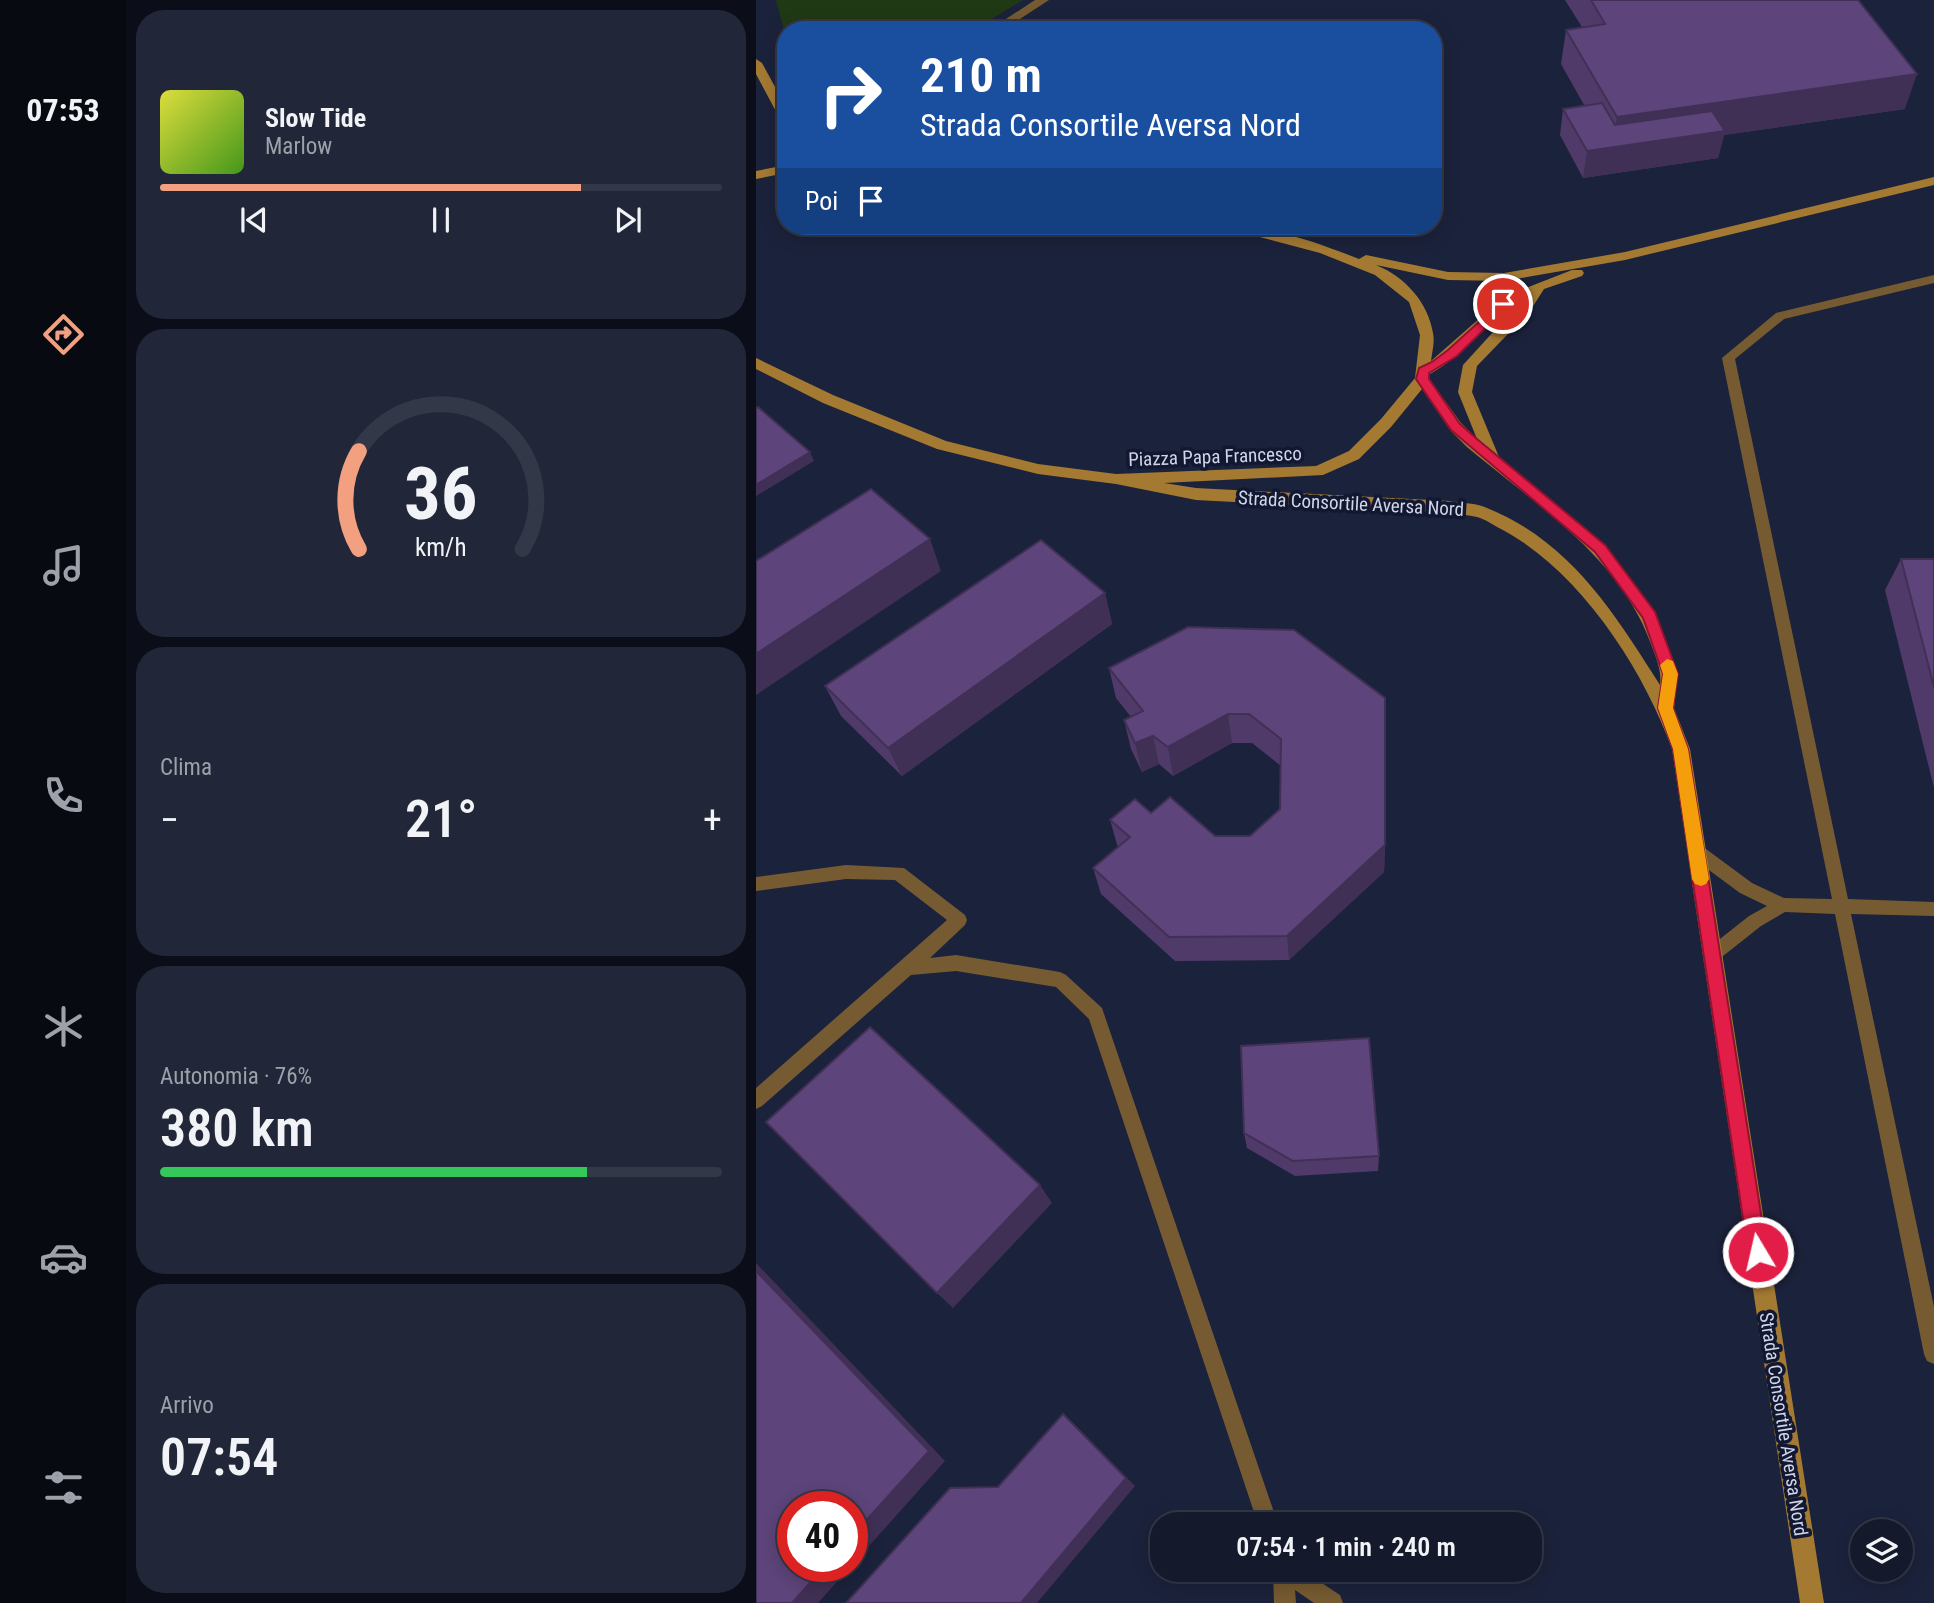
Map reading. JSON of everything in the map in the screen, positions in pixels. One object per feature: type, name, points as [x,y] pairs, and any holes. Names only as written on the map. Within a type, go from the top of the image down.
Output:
[{"type":"street","points":[[1009,21],[1043,0]]},
{"type":"street","points":[[756,63],[777,102]]},
{"type":"street","points":[[756,175],[777,171]]},
{"type":"street","points":[[1269,235],[1448,276],[1504,277],[1625,256],[1934,181]]},
{"type":"street","points":[[1325,250],[1380,272],[1415,300],[1427,335],[1423,375]]},
{"type":"street","points":[[1423,375],[1453,353],[1503,304],[1523,292],[1625,256]]},
{"type":"street","name":"Strada Consortile Aversa Nord","points":[[1492,457],[1465,392],[1470,365],[1525,308],[1538,287]]},
{"type":"street","name":"Piazza Papa Francesco","points":[[756,363],[828,399],[942,445],[1038,469],[1116,479],[1318,471],[1354,455],[1386,424],[1423,375]]},
{"type":"street","name":"Strada Consortile Aversa Nord","points":[[1423,375],[1456,427],[1600,549],[1649,616],[1671,674],[1666,708]]},
{"type":"street","name":"Strada Consortile Aversa Nord","points":[[1116,479],[1196,495],[1450,507],[1482,512],[1522,533],[1559,560],[1581,583],[1609,618],[1666,708],[1681,749],[1812,1603]]},
{"type":"lane","points":[[1934,279],[1780,316],[1728,358],[1934,1354]]},
{"type":"lane","points":[[1696,851],[1746,887],[1783,905],[1934,909]]},
{"type":"lane","points":[[756,884],[846,872],[898,873],[959,920],[756,1100]]},
{"type":"lane","points":[[1712,955],[1755,921],[1783,905]]},
{"type":"lane","points":[[906,968],[956,963],[1060,980],[1096,1014],[1264,1512]]},
{"type":"lane","points":[[1284,1582],[1285,1603]]},
{"type":"lane","points":[[1301,1582],[1332,1603]]},
{"type":"green space","points":[[776,0],[1023,0],[988,21],[782,21]]},
{"type":"building","points":[[1591,0],[1858,0],[1917,74],[1617,117],[1566,30],[1605,24]]},
{"type":"building","points":[[1602,103],[1615,125],[1712,111],[1725,131],[1587,151],[1563,109]]},
{"type":"building","points":[[756,408],[810,452],[756,485]]},
{"type":"building","points":[[871,489],[930,539],[756,654],[756,561]]},
{"type":"building","points":[[1041,540],[1105,593],[888,748],[825,686]]},
{"type":"building","points":[[1901,559],[1934,559],[1934,687]]},
{"type":"building","points":[[1188,627],[1294,630],[1385,698],[1385,845],[1287,936],[1169,937],[1093,868],[1130,837],[1110,820],[1135,799],[1151,813],[1170,797],[1215,836],[1250,836],[1280,809],[1281,739],[1249,714],[1228,714],[1168,747],[1153,736],[1135,743],[1124,720],[1143,711],[1109,668]]},
{"type":"building","points":[[870,1027],[1040,1185],[937,1293],[766,1122]]},
{"type":"building","points":[[1369,1038],[1379,1156],[1293,1161],[1244,1133],[1241,1046]]},
{"type":"building","points":[[756,1271],[929,1451],[868,1518],[868,1491],[777,1491],[777,1582],[811,1582],[792,1603],[756,1603]]},
{"type":"building","points":[[1063,1414],[1126,1478],[1021,1603],[846,1603],[868,1582],[868,1579],[950,1488],[998,1487]]},
{"type":"slow traffic","points":[[1667,665],[1671,674],[1666,708],[1681,749],[1701,879]]},
{"type":"route","points":[[1503,304],[1453,353],[1423,371],[1422,379],[1456,427],[1472,443],[1600,549],[1649,616],[1671,674],[1666,708],[1681,749],[1758,1252]]}]
